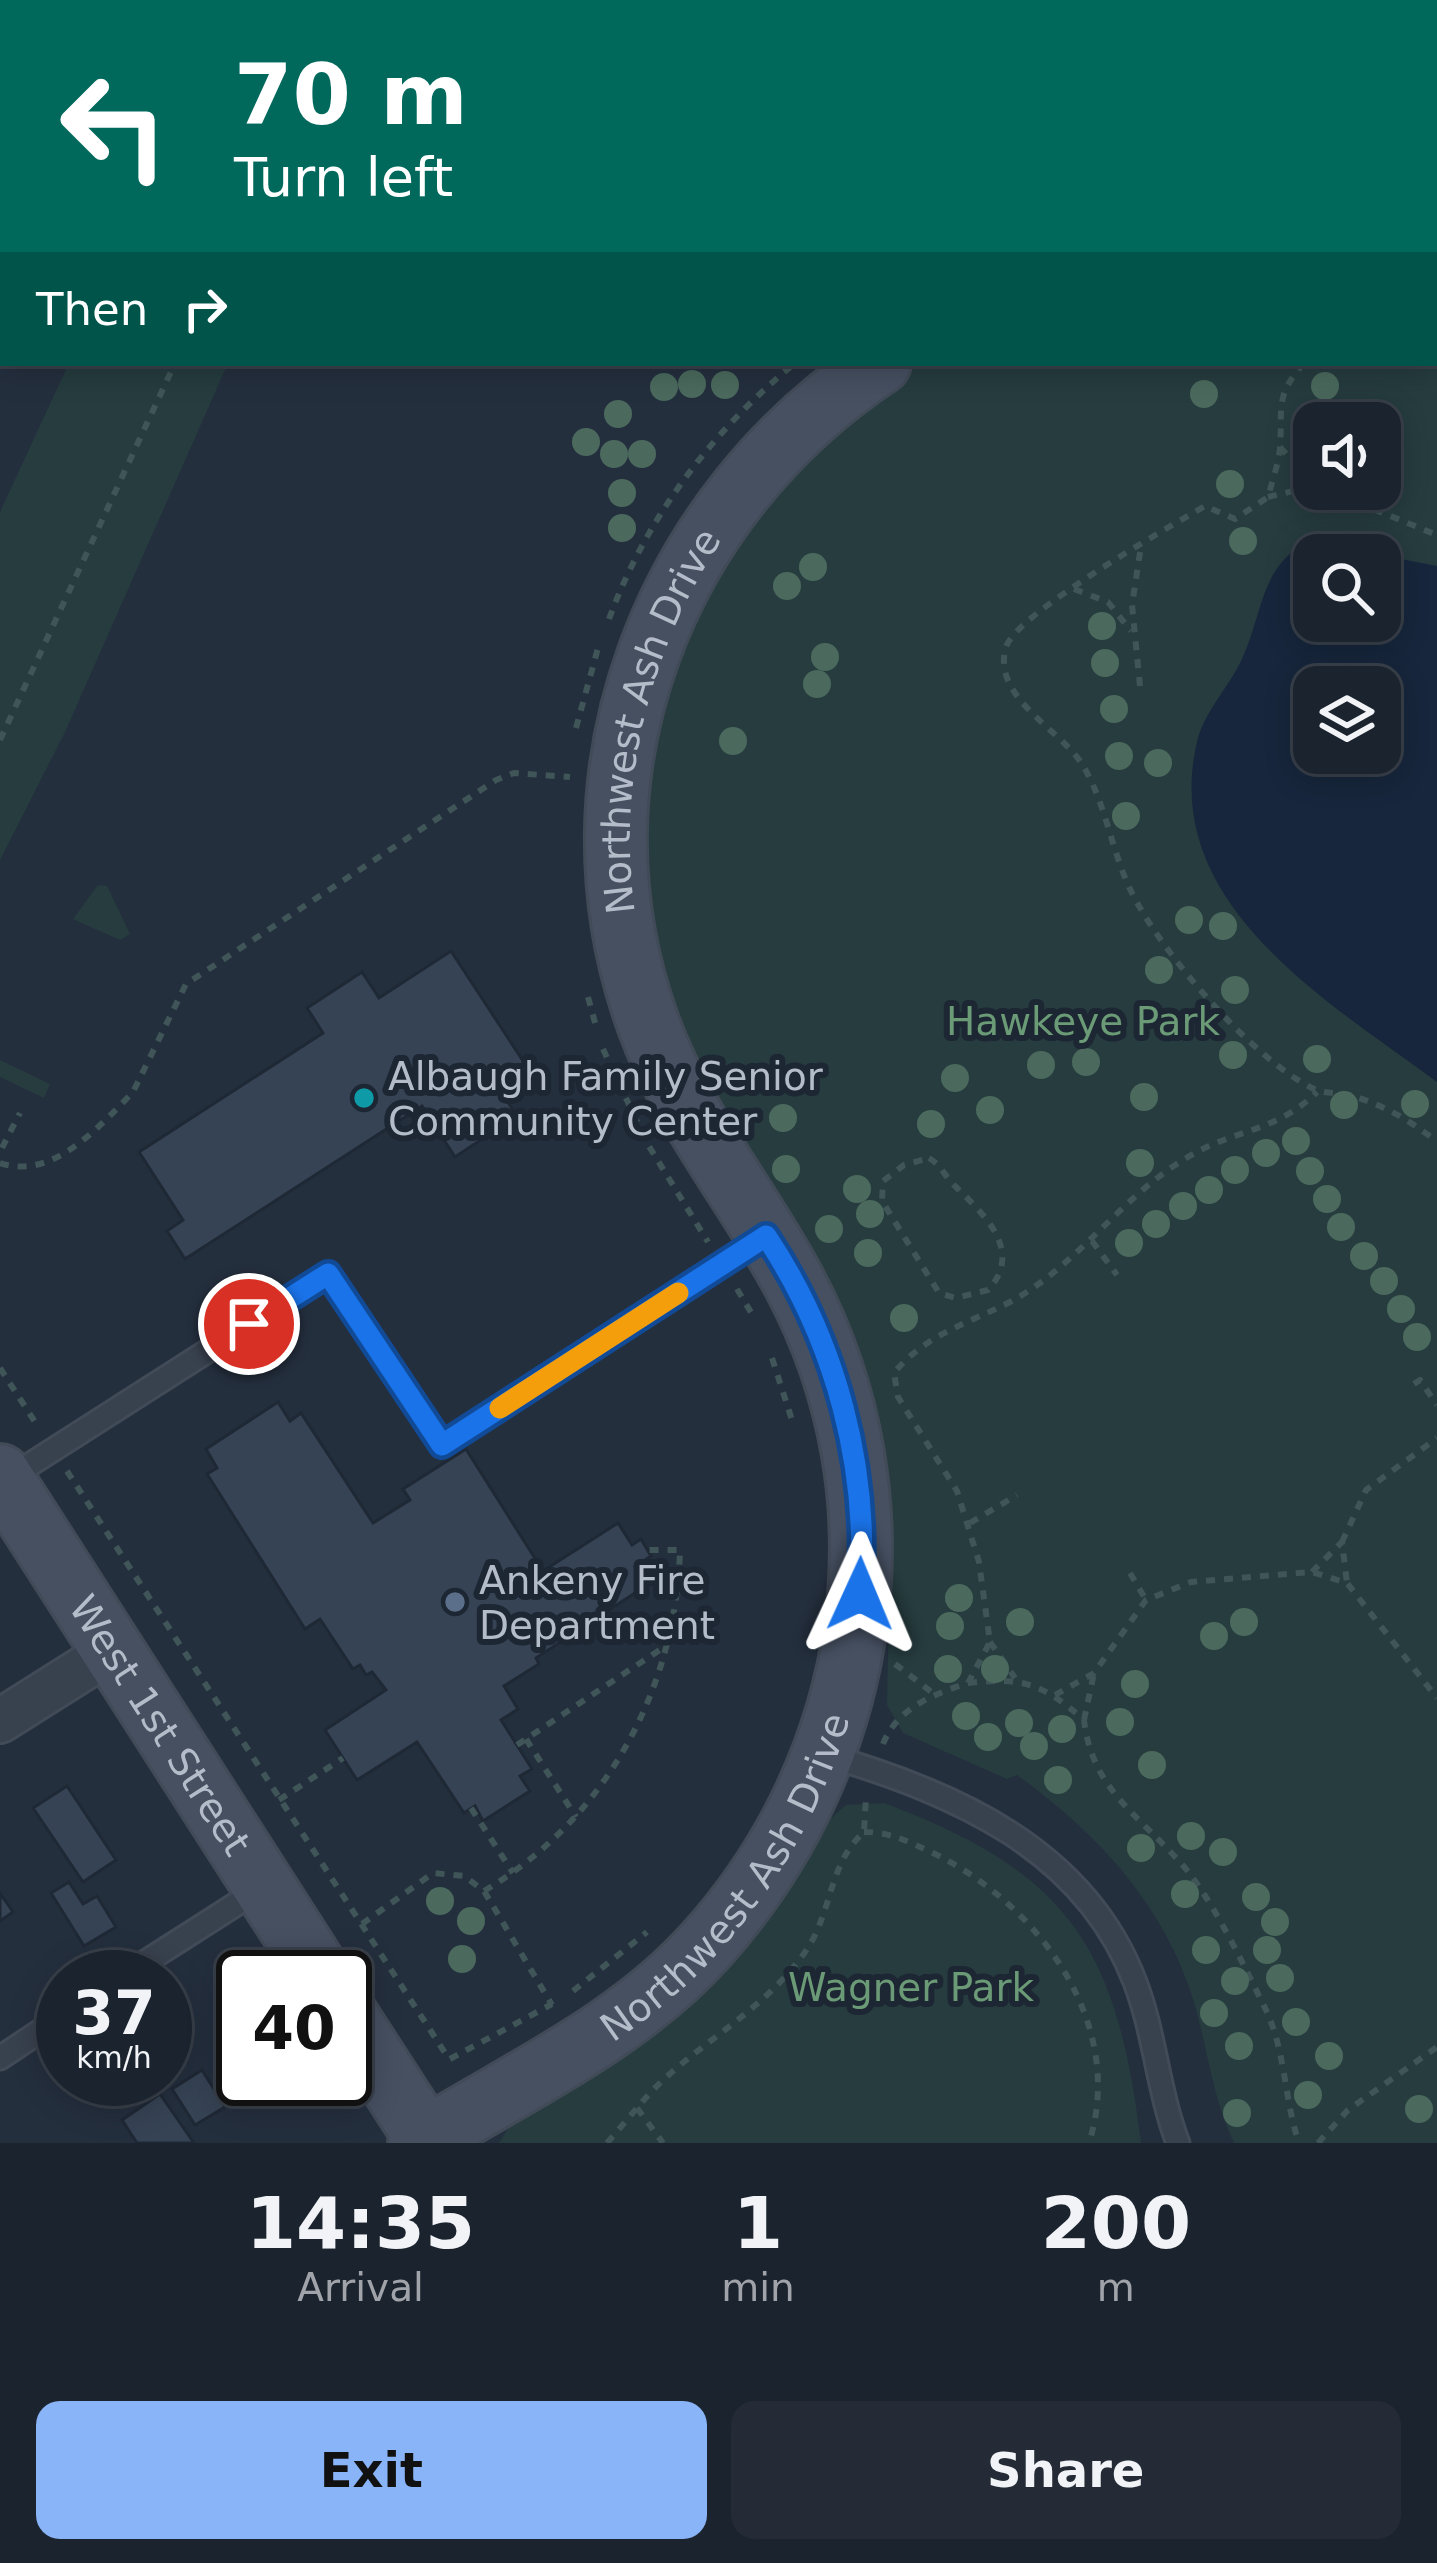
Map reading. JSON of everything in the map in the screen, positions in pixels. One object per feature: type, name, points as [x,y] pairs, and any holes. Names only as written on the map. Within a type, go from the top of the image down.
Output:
[{"type":"street","name":"Northwest Ash Drive","points":[[424,2141],[464,2085],[650,1998],[703,1949],[752,1891],[794,1826],[849,1762],[863,1559],[859,1487],[846,1414],[824,1345],[744,1251],[647,1021],[620,892],[617,814],[623,749],[638,683],[662,616],[696,546],[796,426],[876,366]]},
{"type":"street","name":"West 1st Street","points":[[2,1478],[304,1950]]},
{"type":"street","points":[[0,1721],[111,1651]]},
{"type":"street","points":[[372,2057],[424,2141]]},
{"type":"lane","points":[[2,1478],[328,1274],[442,1445],[744,1251]]},
{"type":"lane","points":[[849,1762],[993,1819],[1078,1888],[1134,1980],[1178,2143]]},
{"type":"lane","points":[[164,1950],[263,1887]]},
{"type":"lane","points":[[0,2058],[36,2034]]},
{"type":"path","points":[[0,740],[175,366]]},
{"type":"path","points":[[575,735],[616,599],[656,520],[741,411],[792,366]]},
{"type":"path","points":[[1268,496],[1280,447],[1276,412],[1288,381],[1301,366]]},
{"type":"path","points":[[1280,447],[1293,462]]},
{"type":"path","points":[[1293,490],[1268,496],[1235,519],[1205,506],[1019,626],[1006,647],[1006,669],[1018,698],[1079,759],[1100,799],[1130,889],[1155,933],[1230,1022],[1317,1092],[1339,1092],[1384,1108],[1437,1142]]},
{"type":"path","points":[[1374,510],[1437,536]]},
{"type":"path","points":[[1140,686],[1132,633],[1142,546]]},
{"type":"path","points":[[1074,589],[1108,602],[1132,633]]},
{"type":"path","points":[[0,1162],[23,1171],[70,1150],[134,1092],[187,984],[496,780],[514,773],[570,774],[570,797]]},
{"type":"path","points":[[583,974],[615,1083],[744,1251],[758,1325]]},
{"type":"path","points":[[1015,1678],[990,1642],[970,1523],[938,1454],[898,1396],[894,1373],[926,1342],[1043,1280],[1175,1164],[1264,1130],[1294,1114],[1317,1092]]},
{"type":"path","points":[[1,1149],[20,1113]]},
{"type":"path","points":[[929,1158],[976,1202],[1000,1245],[995,1282],[988,1290],[956,1298],[939,1293],[882,1201],[883,1180],[904,1165],[929,1158]]},
{"type":"path","points":[[1092,1240],[1117,1275]]},
{"type":"path","points":[[988,1290],[994,1308]]},
{"type":"path","points":[[768,1346],[797,1438]]},
{"type":"path","points":[[0,1368],[464,2085],[552,2005],[661,1919]]},
{"type":"path","points":[[1414,1384],[1420,1380],[1437,1405]]},
{"type":"path","points":[[1312,1572],[1342,1541],[1366,1490],[1437,1438]]},
{"type":"path","points":[[970,1523],[1017,1495]]},
{"type":"path","points":[[1342,1541],[1347,1582],[1437,1699]]},
{"type":"path","points":[[484,1891],[513,1873],[576,1817],[642,1719],[667,1645],[680,1550],[647,1550]]},
{"type":"path","points":[[1055,1695],[1094,1672],[1146,1600],[1191,1582],[1312,1572],[1347,1582]]},
{"type":"path","points":[[1130,1573],[1146,1600]]},
{"type":"path","points":[[968,1683],[990,1642]]},
{"type":"path","points":[[517,1745],[667,1645]]},
{"type":"path","points":[[1094,1672],[1084,1720],[1087,1747],[1103,1782],[1194,1881],[1265,2009],[1280,2044],[1299,2143]]},
{"type":"path","points":[[864,1832],[849,1762],[934,1694],[968,1683],[1015,1678],[1055,1695],[1084,1720]]},
{"type":"path","points":[[526,1739],[576,1817]]},
{"type":"path","points":[[279,1801],[343,1758]]},
{"type":"path","points":[[471,1808],[513,1873]]},
{"type":"path","points":[[608,2143],[637,2108],[780,1984],[807,1951],[825,1915],[844,1850],[864,1832],[885,1832],[957,1865],[1005,1900],[1040,1935],[1065,1970],[1085,2015],[1100,2110],[1089,2143]]},
{"type":"path","points":[[362,1924],[433,1873],[464,1876],[484,1891],[552,2005]]},
{"type":"path","points":[[1318,2143],[1348,2110],[1437,2047]]},
{"type":"path","points":[[637,2108],[663,2143]]},
{"type":"green space","points":[[68,366],[227,366],[65,732],[0,860],[0,512]]},
{"type":"green space","name":"Hawkeye Park","points":[[915,366],[1437,366],[1437,2143],[1234,2143],[1181,1967],[1165,1933],[1125,1874],[1075,1822],[1017,1775],[1007,1779],[903,1733],[887,1705],[891,1523],[876,1411],[856,1343],[820,1270],[689,1063],[643,893],[643,805],[655,724],[676,653],[737,528],[880,388]]},
{"type":"green space","points":[[98,885],[107,886],[130,934],[120,940],[73,919]]},
{"type":"green space","points":[[0,1060],[50,1084],[44,1098],[0,1077]]},
{"type":"green space","name":"Wagner Park","points":[[884,1803],[1000,1858],[1041,1890],[1074,1926],[1098,1968],[1117,2017],[1141,2143],[499,2143],[515,2118],[755,1931],[830,1819],[846,1805]]},
{"type":"water","points":[[1293,553],[1293,642],[1401,642],[1401,559],[1437,566],[1437,1082],[1302,981],[1261,941],[1226,898],[1202,850],[1192,797],[1198,738],[1242,659],[1267,586]]},
{"type":"building","name":"Albaugh Family Senior Community Center","points":[[451,951],[529,1070],[500,1090],[517,1116],[455,1157],[422,1106],[185,1259],[167,1231],[183,1220],[139,1152],[323,1033],[307,1008],[362,972],[379,998]]},
{"type":"building","name":"Ankeny Fire Department","points":[[278,1402],[290,1421],[301,1413],[373,1523],[410,1500],[403,1489],[466,1449],[543,1571],[618,1523],[632,1545],[641,1539],[651,1556],[635,1567],[647,1585],[536,1658],[539,1664],[504,1686],[518,1709],[501,1720],[532,1769],[520,1776],[530,1791],[483,1821],[475,1806],[464,1813],[417,1742],[357,1780],[325,1730],[386,1690],[372,1672],[366,1675],[360,1665],[353,1669],[320,1619],[305,1629],[207,1474],[217,1468],[206,1449]]},
{"type":"building","points":[[67,1786],[116,1860],[83,1882],[33,1808]]},
{"type":"building","points":[[69,1882],[83,1904],[97,1896],[116,1927],[84,1946],[51,1893]]},
{"type":"building","points":[[0,1893],[13,1912],[0,1921]]},
{"type":"building","points":[[202,2070],[216,2093],[216,2106],[225,2107],[195,2125],[183,2106],[192,2106],[192,2076]]},
{"type":"building","points":[[142,2106],[168,2106],[194,2143],[137,2143],[122,2120]]},
{"type":"slow traffic","points":[[500,1408],[678,1293]]},
{"type":"place","name":"Albaugh Family Senior Community Center","points":[[364,1098]]},
{"type":"place","name":"Ankeny Fire Department","points":[[455,1602]]},
{"type":"route","points":[[249,1324],[328,1274],[442,1445],[766,1236],[824,1345],[846,1414],[859,1487],[860,1594]]}]
